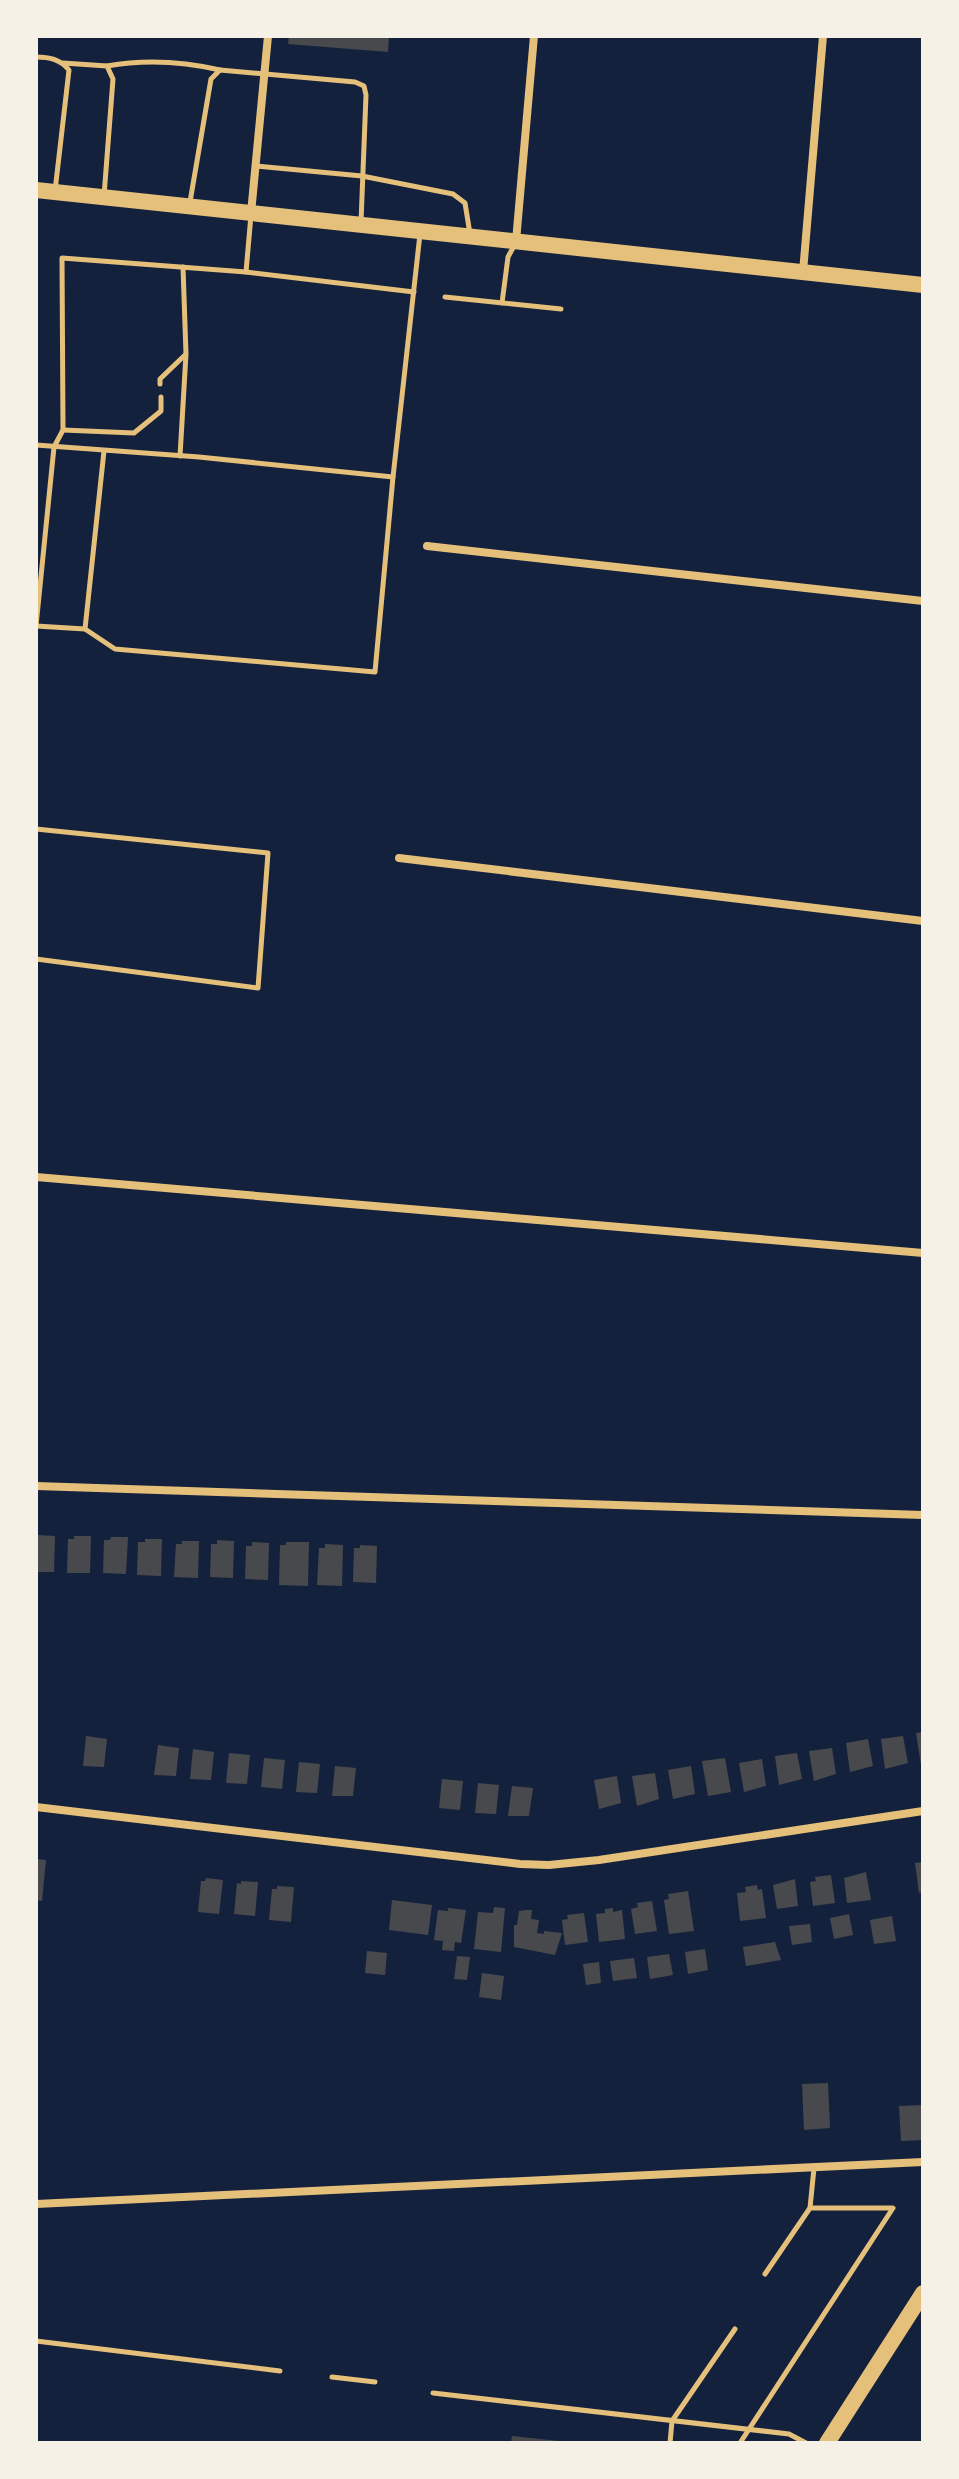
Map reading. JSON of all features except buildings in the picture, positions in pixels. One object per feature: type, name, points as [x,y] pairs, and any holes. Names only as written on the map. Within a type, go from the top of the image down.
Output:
[{"type":"main road","points":[[36,190],[923,285]]},
{"type":"main road","points":[[827,2443],[923,2293]]},
{"type":"main road","points":[[904,2323],[923,2326]]},
{"type":"street","points":[[251,214],[268,36]]},
{"type":"street","points":[[516,241],[534,36]]},
{"type":"street","points":[[803,273],[823,36]]},
{"type":"street","points":[[427,546],[923,601]]},
{"type":"street","points":[[399,858],[923,921]]},
{"type":"street","points":[[36,1177],[923,1253]]},
{"type":"street","points":[[36,1486],[923,1515]]},
{"type":"street","points":[[36,1807],[491,1861],[549,1865],[923,1811]]},
{"type":"street","points":[[36,2204],[923,2162]]},
{"type":"lane","points":[[36,57],[50,57],[63,63],[107,66],[147,60],[196,64],[220,70],[355,82],[364,86],[360,225]]},
{"type":"lane","points":[[55,192],[69,70],[63,63]]},
{"type":"lane","points":[[104,197],[113,79],[107,66]]},
{"type":"lane","points":[[189,207],[211,79],[220,70]]},
{"type":"lane","points":[[255,166],[362,176],[453,194],[465,203],[470,237]]},
{"type":"lane","points":[[246,272],[251,214]]},
{"type":"lane","points":[[414,292],[246,272],[62,258],[63,430],[54,447],[36,626],[85,629],[115,649],[375,672],[421,231]]},
{"type":"lane","points":[[502,303],[508,257],[516,241]]},
{"type":"lane","points":[[180,456],[186,354],[183,267]]},
{"type":"lane","points":[[445,297],[561,309]]},
{"type":"lane","points":[[160,384],[160,379],[186,354]]},
{"type":"lane","points":[[63,430],[134,433],[161,411],[161,397]]},
{"type":"lane","points":[[36,445],[393,477]]},
{"type":"lane","points":[[85,629],[104,451]]},
{"type":"lane","points":[[36,829],[268,853],[258,988],[36,959]]},
{"type":"lane","points":[[765,2274],[810,2208],[814,2168]]},
{"type":"lane","points":[[740,2443],[893,2208],[810,2208]]},
{"type":"lane","points":[[670,2443],[672,2421],[735,2329]]},
{"type":"lane","points":[[36,2341],[280,2371]]},
{"type":"lane","points":[[332,2377],[375,2382]]},
{"type":"lane","points":[[433,2393],[789,2434],[806,2443]]}]
